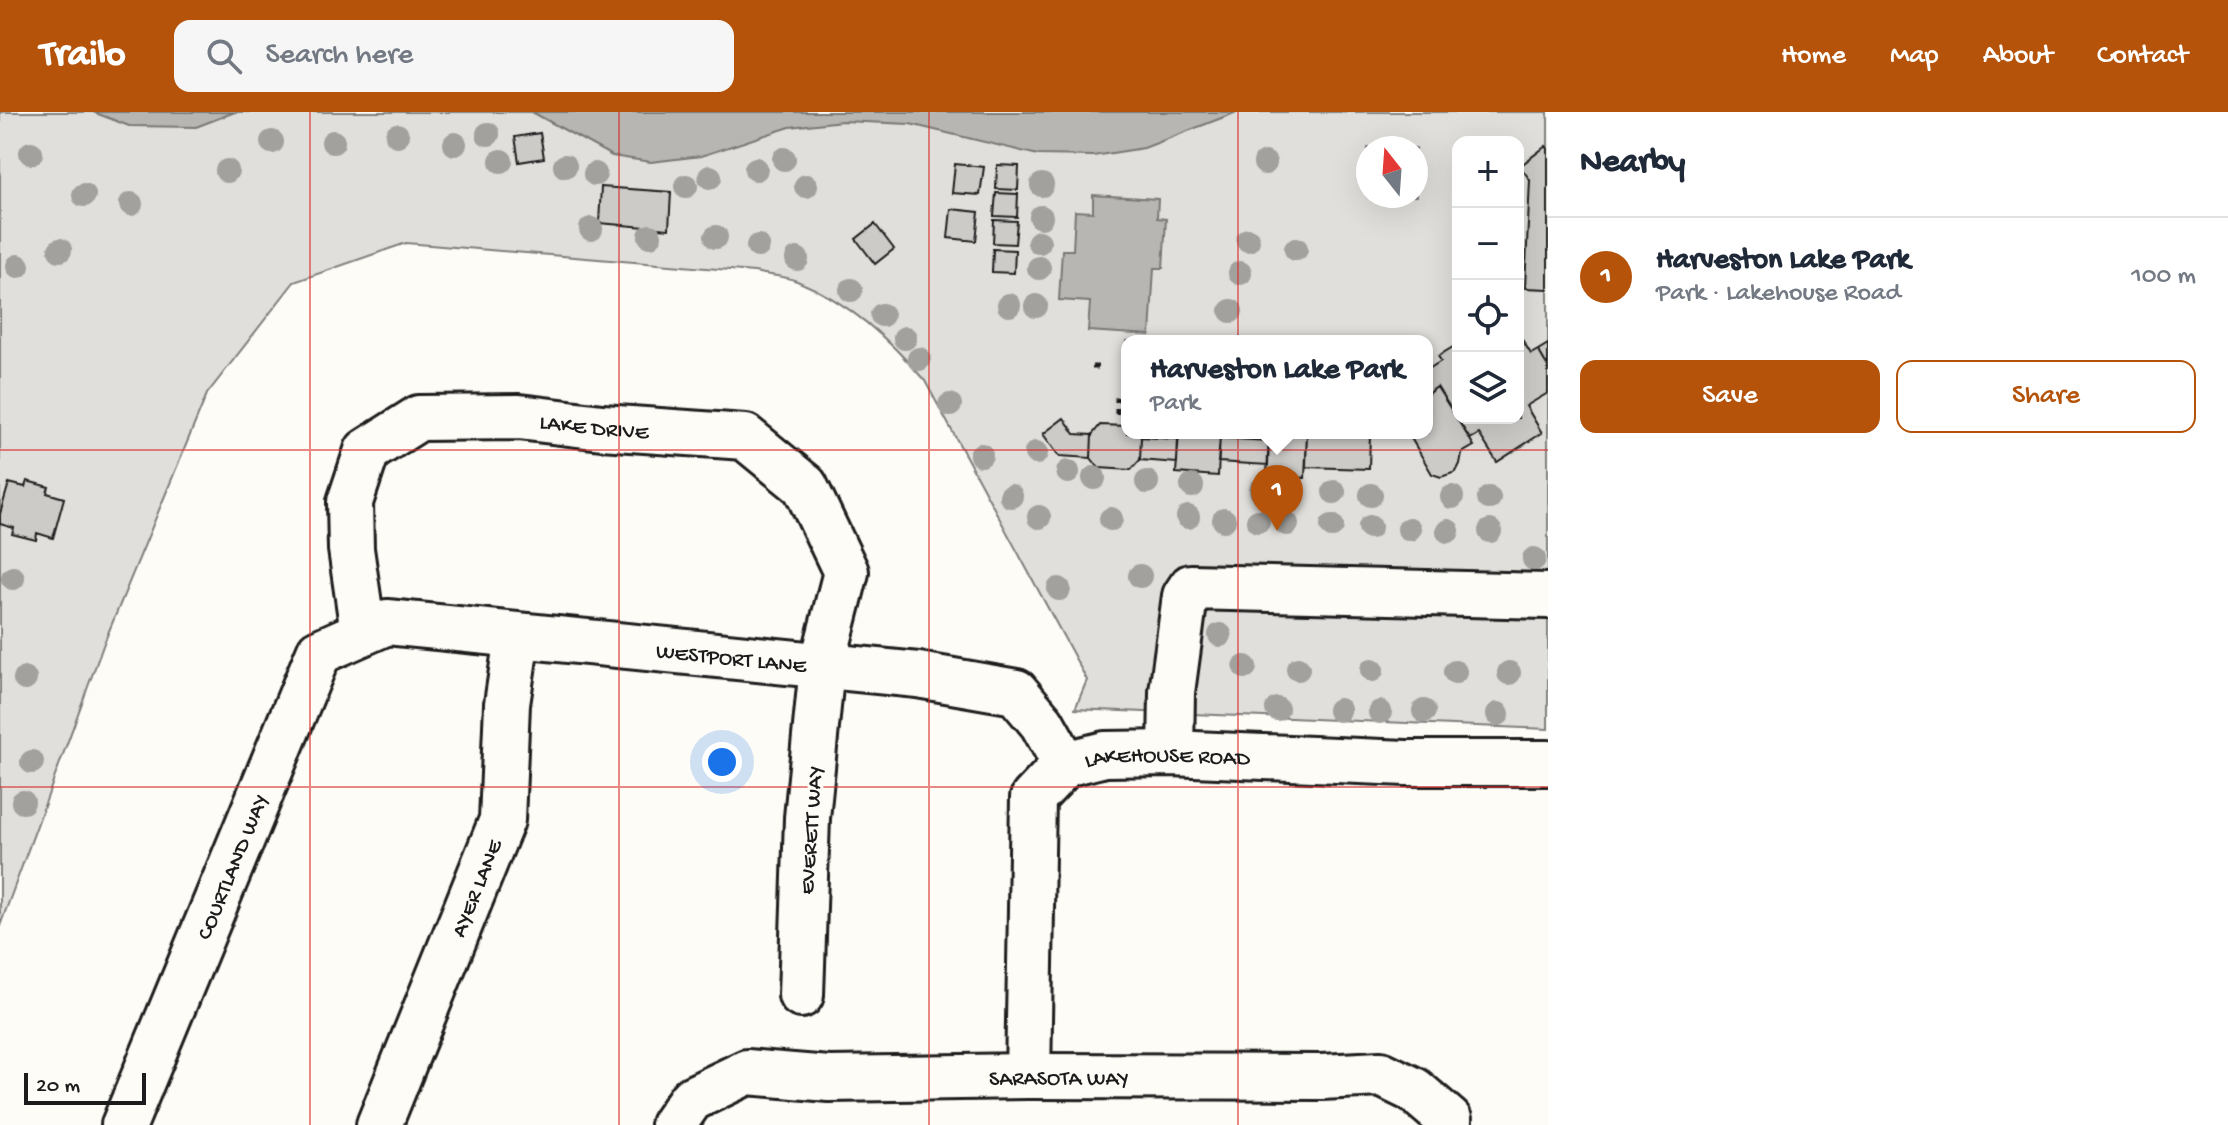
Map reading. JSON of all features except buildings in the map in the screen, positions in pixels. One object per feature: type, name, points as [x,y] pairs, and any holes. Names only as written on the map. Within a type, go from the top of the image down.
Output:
[{"type":"street","name":"LAKE DRIVE","points":[[363,632],[351,549],[350,502],[367,451],[419,418],[519,417],[602,427],[745,437],[805,486],[846,572],[822,666]]},
{"type":"street","points":[[1171,753],[1174,682],[1185,596],[1191,587],[1548,596]]},
{"type":"street","name":"WESTPORT LANE","points":[[363,632],[387,622],[918,675],[1016,692],[1042,723],[1065,764]]},
{"type":"street","name":"COURTLAND WAY","points":[[124,1125],[319,652],[363,632]]},
{"type":"street","name":"AYER LANE","points":[[379,1125],[502,820],[507,704],[517,637]]},
{"type":"street","name":"EVERETT WAY","points":[[801,995],[807,818],[822,666]]},
{"type":"street","name":"LAKEHOUSE ROAD","points":[[1028,1076],[1033,798],[1065,764],[1105,754],[1171,753],[1406,763],[1548,763]]},
{"type":"street","name":"SARASOTA WAY","points":[[673,1125],[691,1099],[747,1072],[829,1079],[1321,1077],[1381,1074],[1414,1090],[1448,1122]]},
{"type":"path","points":[[1092,367],[1101,367]]},
{"type":"path","points":[[1117,397],[1117,414]]},
{"type":"shaded area","points":[[0,112],[1548,112],[1548,729],[1075,709],[1087,680],[925,381],[882,336],[851,311],[816,290],[781,277],[754,272],[406,243],[294,282],[207,394],[104,643],[0,926]]},
{"type":"shaded area","points":[[93,112],[235,112],[196,127],[129,126]]},
{"type":"shaded area","points":[[532,112],[1237,112],[1144,148],[1093,156],[1038,155],[910,124],[842,121],[790,127],[701,156],[651,162],[612,156]]},
{"type":"shaded area","points":[[1093,195],[1158,199],[1157,218],[1166,219],[1163,268],[1154,268],[1150,335],[1088,331],[1090,302],[1059,300],[1062,250],[1073,250],[1075,211],[1093,212]]},
{"type":"place","name":"Harveston Lake Park","points":[[1277,531]]}]
